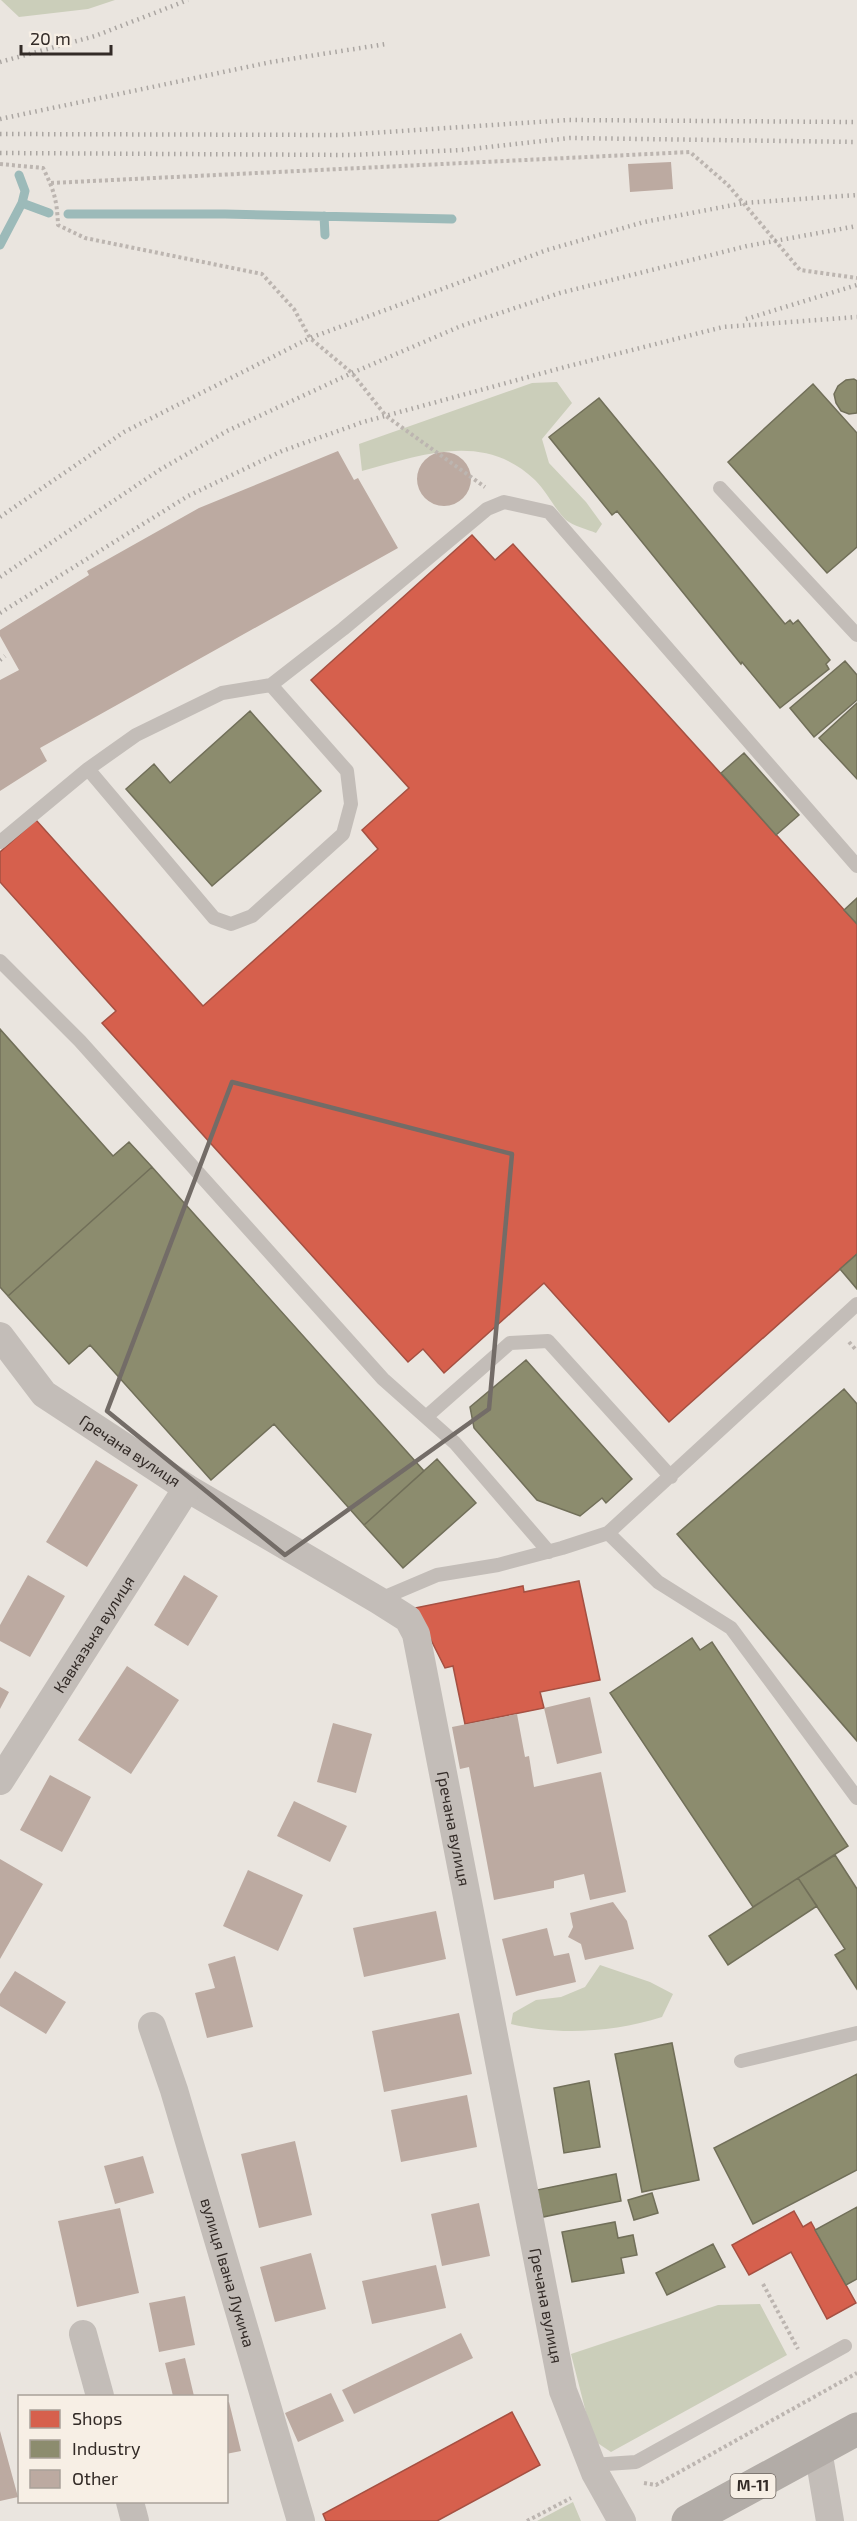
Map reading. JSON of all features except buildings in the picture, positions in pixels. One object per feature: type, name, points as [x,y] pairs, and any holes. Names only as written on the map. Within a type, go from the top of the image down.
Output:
[{"type":"main road","name":"М-11","points":[[688,2521],[857,2429]]},
{"type":"street","name":"Гречана вулиця","points":[[0,1336],[44,1394],[187,1488],[408,1619],[416,1634],[563,2391],[592,2465],[622,2521]]},
{"type":"street","name":"Кавказька вулиця","points":[[0,1781],[187,1488]]},
{"type":"street","name":"вулиця Івана Лукича","points":[[152,2026],[174,2090],[302,2521]]},
{"type":"street","points":[[83,2334],[99,2395]]},
{"type":"street","points":[[818,2450],[830,2521]]},
{"type":"street","points":[[130,2503],[135,2521]]},
{"type":"lane","points":[[720,488],[857,635]]},
{"type":"lane","points":[[0,842],[88,769],[136,735],[222,693],[271,685],[343,629],[487,509],[504,502],[549,512],[857,866]]},
{"type":"lane","points":[[88,769],[214,918],[231,924],[252,916],[343,834],[351,804],[347,771],[271,685]]},
{"type":"lane","points":[[0,961],[80,1041],[383,1379],[455,1443],[549,1552]]},
{"type":"lane","points":[[378,1600],[437,1575],[498,1565],[608,1533],[857,1304]]},
{"type":"lane","points":[[426,1417],[510,1343],[548,1341],[670,1478]]},
{"type":"lane","points":[[608,1533],[658,1582],[731,1628],[857,1798]]},
{"type":"lane","points":[[741,2061],[857,2033]]},
{"type":"lane","points":[[592,2465],[636,2463],[845,2346]]},
{"type":"path","points":[[51,183],[690,152],[728,185],[800,270],[857,278]]},
{"type":"path","points":[[0,164],[43,168],[57,202],[58,225],[85,238],[262,274],[294,309],[310,338],[352,373],[386,416],[504,502]]},
{"type":"path","points":[[763,2284],[798,2349]]},
{"type":"path","points":[[637,2481],[656,2485],[857,2373]]},
{"type":"path","points":[[526,2521],[571,2498]]},
{"type":"highlighted area","points":[[232,1082],[512,1154],[489,1409],[285,1555],[107,1411]]},
{"type":"green space","points":[[1,0],[115,0],[88,9],[19,17]]},
{"type":"green space","points":[[557,382],[572,403],[542,439],[549,463],[586,502],[602,524],[596,533],[566,520],[535,480],[515,465],[495,456],[474,451],[452,451],[407,459],[362,471],[359,444],[532,383]]},
{"type":"green space","points":[[600,1965],[650,1982],[673,1994],[662,2017],[625,2026],[586,2031],[548,2030],[511,2024],[513,2013],[536,2000],[561,1997],[585,1987]]},
{"type":"green space","points":[[760,2304],[787,2355],[611,2452],[593,2440],[571,2354],[718,2305]]},
{"type":"green space","points":[[573,2502],[581,2521],[537,2521]]},
{"type":"waterway","points":[[0,245],[22,203],[25,191],[19,175]]},
{"type":"waterway","points":[[22,203],[49,213]]},
{"type":"waterway","points":[[68,214],[225,214],[452,219]]},
{"type":"waterway","points":[[324,216],[325,235]]},
{"type":"railway","points":[[0,62],[95,36],[188,0]]},
{"type":"railway","points":[[0,119],[271,62],[386,44]]},
{"type":"railway","points":[[0,134],[341,135],[568,120],[857,122]]},
{"type":"railway","points":[[0,153],[352,155],[461,150],[570,138],[857,142]]},
{"type":"railway","points":[[0,517],[124,432],[310,338],[547,250],[644,222],[744,203],[857,195]]},
{"type":"railway","points":[[0,577],[161,469],[227,431],[461,326],[560,293],[747,246],[857,226]]},
{"type":"railway","points":[[746,319],[857,285]]},
{"type":"railway","points":[[0,613],[188,496],[282,451],[363,422],[723,327],[857,317]]},
{"type":"railway","points":[[0,660],[5,656]]}]
